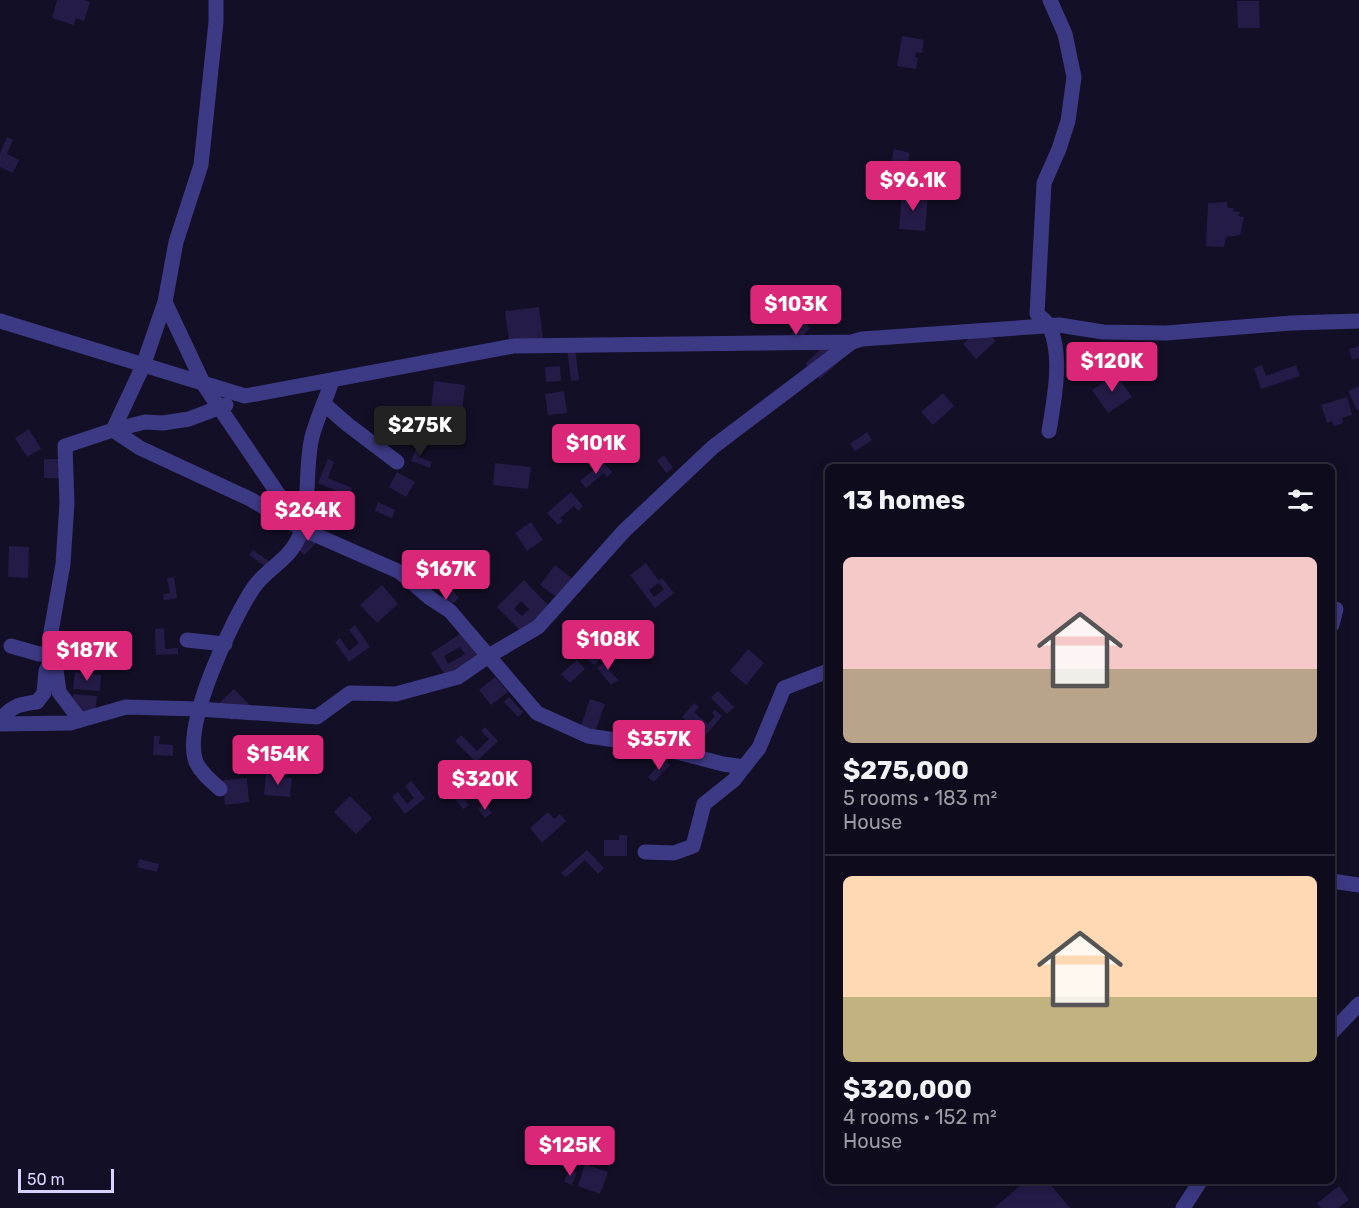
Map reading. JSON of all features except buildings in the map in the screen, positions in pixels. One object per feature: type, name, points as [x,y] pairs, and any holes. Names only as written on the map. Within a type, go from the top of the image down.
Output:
[{"type":"street","points":[[113,430],[143,366],[165,302],[176,242],[201,165],[216,22],[216,0]]},
{"type":"street","points":[[1024,328],[1037,314],[1044,183],[1068,121],[1074,77],[1065,34],[1050,0]]},
{"type":"street","points":[[165,302],[204,385],[302,529]]},
{"type":"street","points":[[1037,314],[1050,326],[1056,350],[1056,391],[1049,431]]},
{"type":"street","points":[[0,321],[245,396]]},
{"type":"street","points":[[80,720],[59,692],[51,632],[63,564],[67,503],[65,446],[113,430],[145,422],[163,423],[189,419],[245,396],[292,386],[333,381],[514,346],[852,342],[862,339],[1059,325],[1103,332],[1166,333],[1291,323],[1359,321]]},
{"type":"street","points":[[0,722],[70,723],[126,707],[317,717],[350,693],[396,694],[458,677],[538,627],[624,531],[713,447],[852,342]]},
{"type":"street","points":[[220,789],[205,776],[196,761],[194,744],[198,709],[225,644],[255,585],[287,557],[302,529],[312,437],[333,381]]},
{"type":"street","points":[[324,404],[397,462]]},
{"type":"street","points":[[113,430],[140,448],[250,499],[302,529],[400,572],[430,598],[450,611],[537,713],[588,736],[650,745],[723,764],[744,767]]},
{"type":"street","points":[[187,640],[225,644]]},
{"type":"street","points":[[12,646],[39,654],[54,653]]},
{"type":"street","points":[[0,722],[9,708],[37,702],[44,693],[46,671],[54,653]]},
{"type":"street","points":[[645,852],[674,854],[693,846],[704,804],[734,780],[759,748],[784,688],[825,672]]},
{"type":"street","points":[[1335,881],[1359,885]]},
{"type":"street","points":[[1335,1029],[1359,1004]]},
{"type":"street","points":[[1184,1208],[1199,1184]]}]
